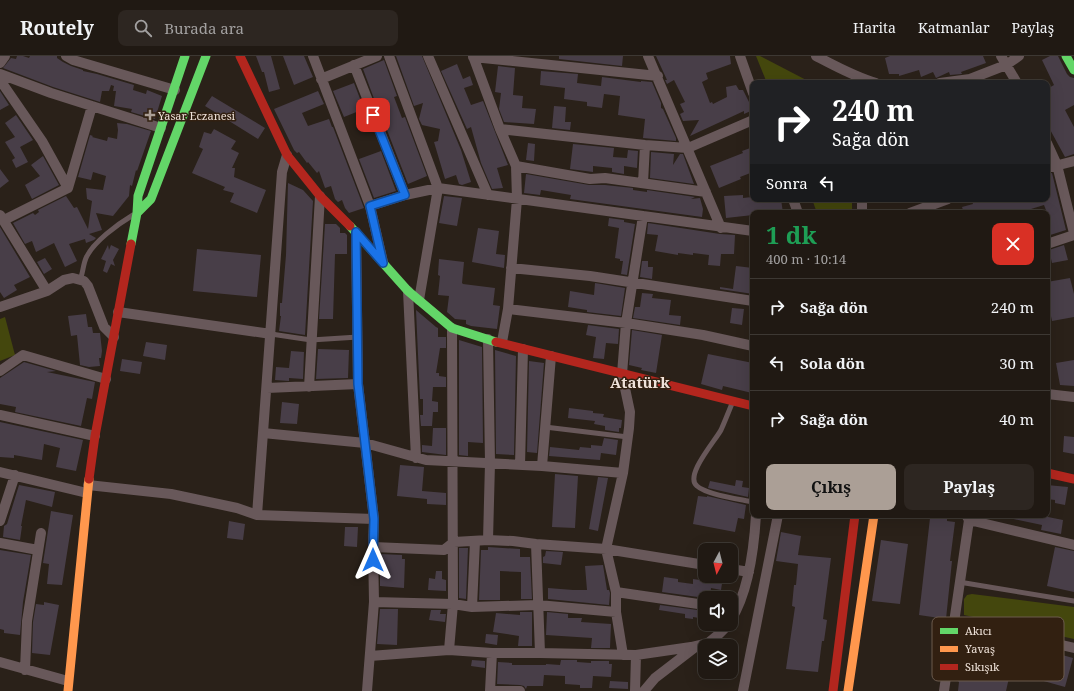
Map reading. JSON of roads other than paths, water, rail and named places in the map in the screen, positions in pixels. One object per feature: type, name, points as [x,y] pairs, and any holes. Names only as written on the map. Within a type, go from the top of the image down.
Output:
[{"type":"street","points":[[0,63],[4,56]]},
{"type":"street","points":[[66,56],[73,60],[175,90]]},
{"type":"street","points":[[0,662],[68,686],[88,489],[95,436],[137,213],[138,196],[175,90],[185,56]]},
{"type":"street","points":[[137,213],[151,199],[206,56]]},
{"type":"street","points":[[240,56],[287,155],[320,196],[356,232],[408,291],[452,328],[523,349],[750,405]]},
{"type":"street","points":[[313,56],[370,206],[383,263]]},
{"type":"street","points":[[322,80],[377,56]]},
{"type":"street","points":[[389,56],[438,188],[419,300]]},
{"type":"street","points":[[428,56],[488,195]]},
{"type":"street","points":[[502,342],[508,309],[517,199],[516,166],[500,129],[473,56],[658,76]]},
{"type":"street","points":[[648,56],[658,76],[721,228]]},
{"type":"street","points":[[740,56],[750,85]]},
{"type":"street","points":[[816,56],[828,59],[850,78],[860,80]]},
{"type":"street","points":[[962,80],[970,79],[1003,60],[1019,56]]},
{"type":"street","points":[[1066,56],[1074,70]]},
{"type":"street","points":[[1003,60],[1015,80]]},
{"type":"street","points":[[354,65],[405,195]]},
{"type":"street","points":[[0,74],[51,93],[161,128]]},
{"type":"street","points":[[0,80],[42,141],[68,188]]},
{"type":"street","points":[[47,292],[2,218],[68,188],[92,106]]},
{"type":"street","points":[[500,129],[645,145],[688,148],[750,121]]},
{"type":"street","points":[[643,183],[645,145]]},
{"type":"street","points":[[1050,150],[1057,165],[1074,234],[1050,243]]},
{"type":"street","points":[[257,515],[282,172],[287,155]]},
{"type":"street","points":[[1050,167],[1074,161]]},
{"type":"street","points":[[516,166],[590,179],[605,178],[706,192]]},
{"type":"street","points":[[370,206],[405,195],[438,188],[750,232]]},
{"type":"street","points":[[308,387],[320,196]]},
{"type":"street","points":[[918,210],[940,202]]},
{"type":"street","points":[[623,655],[616,612],[616,592],[606,549],[623,473],[628,437],[630,412],[622,374],[626,323],[643,216]]},
{"type":"street","points":[[356,232],[358,384],[374,519],[372,547],[374,602],[367,691]]},
{"type":"street","points":[[511,268],[590,276],[750,301]]},
{"type":"street","points":[[2,304],[47,292],[64,280],[73,278],[84,281],[88,286],[104,327],[114,337]]},
{"type":"street","points":[[408,291],[416,458]]},
{"type":"street","points":[[508,309],[626,323],[703,335],[750,345]]},
{"type":"street","points":[[118,312],[271,334]]},
{"type":"street","points":[[449,650],[453,604],[454,542],[452,328]]},
{"type":"street","points":[[488,339],[490,463],[488,540]]},
{"type":"street","points":[[520,465],[523,349]]},
{"type":"street","points":[[0,371],[23,354],[106,379]]},
{"type":"street","points":[[542,466],[551,356]]},
{"type":"street","points":[[267,388],[358,384]]},
{"type":"street","points":[[1050,394],[1074,397]]},
{"type":"street","points":[[0,415],[95,436]]},
{"type":"street","points":[[263,433],[365,442],[416,458],[453,462],[542,466],[623,473]]},
{"type":"street","points":[[0,472],[88,489],[171,494],[237,508],[257,515],[374,519]]},
{"type":"street","points":[[1050,474],[1074,479]]},
{"type":"street","points":[[0,521],[15,475]]},
{"type":"street","points":[[738,603],[744,593],[749,572],[756,529],[756,518]]},
{"type":"street","points":[[743,691],[777,518]]},
{"type":"street","points":[[833,691],[855,518]]},
{"type":"street","points":[[848,691],[874,518]]},
{"type":"street","points":[[953,617],[967,518],[1074,545]]},
{"type":"street","points":[[25,670],[27,621],[41,533]]},
{"type":"street","points":[[372,547],[444,550],[454,542],[475,540],[513,540],[536,544],[606,549],[698,564]]},
{"type":"street","points":[[472,607],[475,540]]},
{"type":"street","points":[[0,543],[38,550]]},
{"type":"street","points":[[536,544],[540,653]]},
{"type":"street","points":[[738,570],[749,572]]},
{"type":"street","points":[[616,592],[698,604]]},
{"type":"street","points":[[374,602],[453,604],[472,607],[538,605],[616,612]]},
{"type":"street","points":[[370,656],[449,650],[492,654],[540,653],[636,655],[708,643],[722,631]]},
{"type":"street","points":[[644,691],[655,678],[697,646]]},
{"type":"street","points":[[1064,646],[1074,648]]},
{"type":"street","points":[[492,654],[490,691],[520,691]]},
{"type":"street","points":[[635,691],[636,655]]},
{"type":"street","points":[[944,691],[945,681]]},
{"type":"lane","points":[[80,280],[86,258],[92,249],[116,226],[137,213]]},
{"type":"lane","points":[[271,334],[311,340],[358,337]]},
{"type":"lane","points":[[733,401],[720,430],[699,461],[694,474],[694,481],[696,486],[705,491],[750,501]]},
{"type":"lane","points":[[545,427],[628,437]]},
{"type":"lane","points":[[959,582],[1074,602]]},
{"type":"place","name":"Yasar Eczanesi","points":[[150,115]]},
{"type":"district","name":"Atatürk","points":[[640,382]]}]
